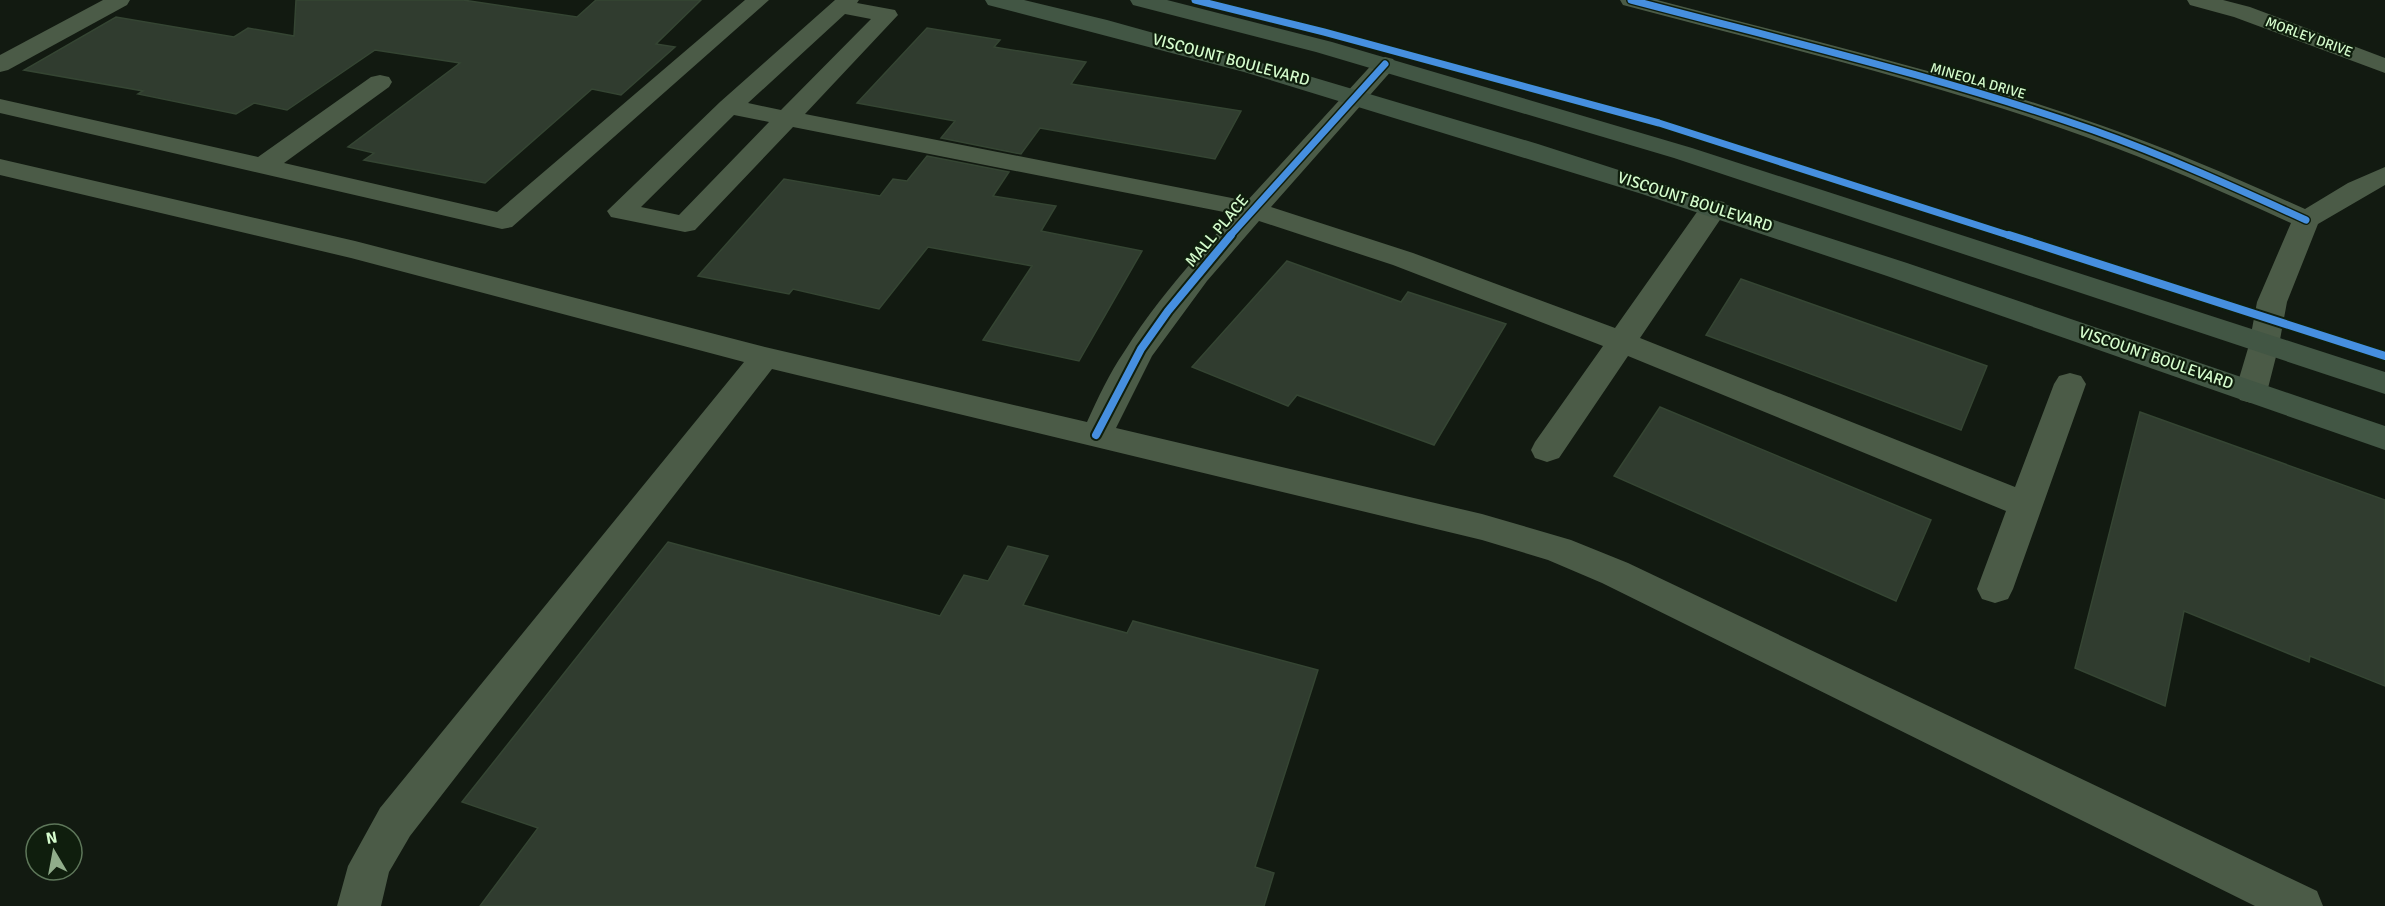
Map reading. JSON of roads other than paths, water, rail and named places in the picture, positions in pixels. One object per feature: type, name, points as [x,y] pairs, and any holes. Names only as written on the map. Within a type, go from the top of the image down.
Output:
[{"type":"main road","name":"VISCOUNT BOULEVARD","points":[[996,0],[1258,67],[1576,163],[2385,438]]},
{"type":"main road","points":[[1141,0],[1385,64],[1683,153],[2385,383]]},
{"type":"street","points":[[0,65],[119,0]]},
{"type":"street","points":[[0,106],[502,221],[758,0]]},
{"type":"street","name":"MINEOLA DRIVE","points":[[1631,0],[1903,74],[2076,125],[2168,158],[2306,220]]},
{"type":"street","name":"MORLEY DRIVE","points":[[2207,1],[2385,66]]},
{"type":"street","points":[[845,4],[887,15],[685,224],[621,211],[729,106],[845,4]]},
{"type":"street","name":"MALL PLACE","points":[[1096,435],[1140,351],[1180,298],[1253,210],[1385,64]]},
{"type":"street","points":[[263,166],[380,82]]},
{"type":"street","points":[[729,106],[1253,210],[1403,259],[1622,342],[2026,505]]},
{"type":"street","points":[[0,167],[355,250],[765,357],[1482,527],[1559,550],[1626,578],[2301,906]]},
{"type":"street","points":[[2251,392],[2264,345],[2272,302],[2306,220],[2385,175]]},
{"type":"street","points":[[1547,450],[1713,208]]},
{"type":"street","points":[[359,906],[369,866],[395,822],[765,357]]},
{"type":"street","points":[[1995,589],[2070,384]]}]
